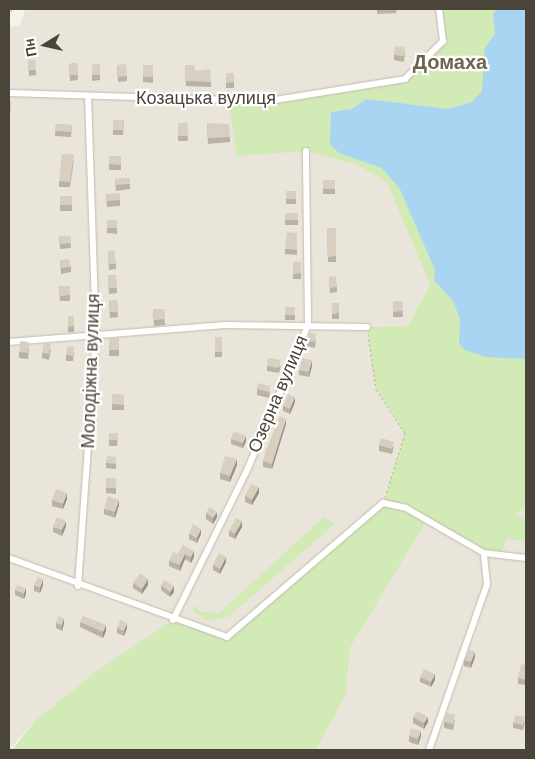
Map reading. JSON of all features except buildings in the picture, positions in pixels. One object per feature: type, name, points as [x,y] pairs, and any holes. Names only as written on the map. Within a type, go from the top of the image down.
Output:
[{"type":"street","name":"Козацька вулиця","points":[[9,93],[88,97],[269,101],[404,79],[443,42],[440,9]]},
{"type":"street","name":"Молодіжна вулиця","points":[[78,586],[96,338],[88,97]]},
{"type":"street","name":"Озерна вулиця","points":[[173,620],[248,468],[308,324],[306,151]]},
{"type":"street","points":[[9,342],[96,338],[225,325],[308,324],[367,327]]},
{"type":"street","points":[[9,558],[78,586],[226,637],[383,503],[406,508],[484,553],[526,558]]},
{"type":"street","points":[[429,750],[488,584],[484,553]]},
{"type":"path","points":[[9,16],[12,9]]},
{"type":"path","points":[[367,327],[376,389],[405,433],[383,503]]},
{"type":"shaded area","points":[[25,9],[439,9],[443,41],[405,79],[306,151],[357,165],[388,182],[430,285],[408,326],[367,327],[376,389],[405,433],[383,503],[227,637],[35,721],[9,750],[9,27],[20,25]]},
{"type":"shaded area","points":[[526,507],[526,750],[316,750],[346,694],[350,648],[427,520]]},
{"type":"green space","points":[[439,9],[526,9],[526,507],[515,514],[526,521],[526,541],[506,539],[501,555],[484,553],[427,520],[350,648],[346,694],[316,750],[12,750],[35,721],[94,673],[173,620],[227,637],[383,503],[405,433],[376,389],[367,327],[408,326],[430,285],[387,182],[357,165],[306,151],[237,156],[228,100],[269,101],[404,79],[443,42]]},
{"type":"green space","points":[[324,517],[335,524],[228,617],[207,620],[194,612],[194,604],[200,612],[219,613]]},
{"type":"water","points":[[497,9],[526,9],[526,359],[485,357],[465,350],[459,343],[460,319],[453,301],[434,280],[435,270],[400,189],[382,168],[339,153],[330,144],[331,112],[352,109],[366,99],[448,109],[472,102],[482,91],[485,48],[495,34],[493,14]]},
{"type":"district","name":"Домаха","points":[[450,62]]}]
